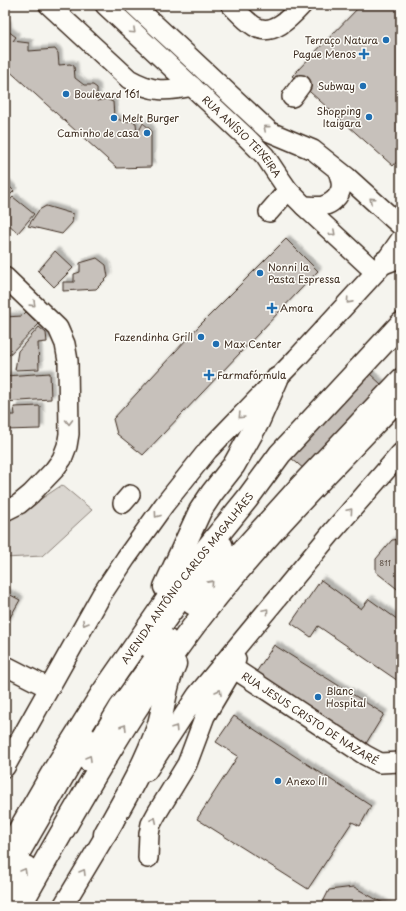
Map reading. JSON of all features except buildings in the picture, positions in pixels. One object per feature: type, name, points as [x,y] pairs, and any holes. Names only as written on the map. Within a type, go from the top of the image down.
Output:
[{"type":"main road","name":"AVENIDA ANTÔNIO CARLOS MAGALHÃES","points":[[5,855],[53,772],[97,701],[178,584],[280,454],[401,324]]},
{"type":"main road","points":[[145,630],[200,511],[234,465],[258,422],[277,379]]},
{"type":"main road","points":[[20,906],[112,746],[136,708],[196,623],[247,560],[401,396]]},
{"type":"main road","points":[[105,834],[134,782],[152,744],[159,725],[171,672],[196,623]]},
{"type":"street","points":[[49,5],[129,80],[140,86],[157,90],[172,90],[192,86]]},
{"type":"street","name":"RUA ANÍSIO TEIXEIRA","points":[[105,5],[265,156],[288,190],[304,206],[387,263]]},
{"type":"street","name":"RUA ANÍSIO TEIXEIRA","points":[[134,5],[270,132],[313,150],[355,184],[401,226]]},
{"type":"street","points":[[231,5],[255,27],[268,29],[289,19],[302,5]]},
{"type":"street","points":[[304,206],[323,206],[331,203],[338,196],[342,189],[338,170]]},
{"type":"street","points":[[269,212],[288,190]]},
{"type":"street","points":[[5,767],[102,594],[160,512],[208,450],[387,263],[401,239]]},
{"type":"street","points":[[5,277],[58,328],[65,344],[68,361],[69,434],[67,446],[62,459],[54,470],[23,501],[5,511]]},
{"type":"street","points":[[5,879],[64,775],[108,703],[175,608],[284,464],[401,338]]},
{"type":"street","points":[[5,905],[119,707],[196,600],[296,489],[401,378]]},
{"type":"street","points":[[148,858],[151,824],[187,764],[205,716],[228,666],[245,636],[401,453]]},
{"type":"street","points":[[63,906],[105,834],[197,695],[228,666]]},
{"type":"street","name":"RUA JESUS CRISTO DE NAZARÉ","points":[[228,666],[365,755],[380,763],[401,762]]},
{"type":"street","points":[[8,667],[49,688]]},
{"type":"shaded area","points":[[62,485],[92,510],[42,556],[5,558],[5,523]]},
{"type":"place","name":"Terraço Natura","points":[[386,40]]},
{"type":"place","name":"Pague Menos","points":[[364,54]]},
{"type":"place","name":"Subway","points":[[363,86]]},
{"type":"place","name":"Boulevard 161","points":[[66,94]]},
{"type":"place","name":"Shopping Itaigara","points":[[369,117]]},
{"type":"place","name":"Melt Burger","points":[[114,118]]},
{"type":"place","name":"Caminho de casa","points":[[147,133]]},
{"type":"place","name":"Nonni la Pasta Espressa","points":[[260,273]]},
{"type":"place","name":"Amora","points":[[272,308]]},
{"type":"place","name":"Fazendinha Grill","points":[[201,337]]},
{"type":"place","name":"Max Center","points":[[216,344]]},
{"type":"place","name":"Farmafórmula","points":[[209,375]]},
{"type":"place","name":"Blanc Hospital","points":[[318,697]]},
{"type":"place","name":"Anexo III","points":[[278,781]]}]
